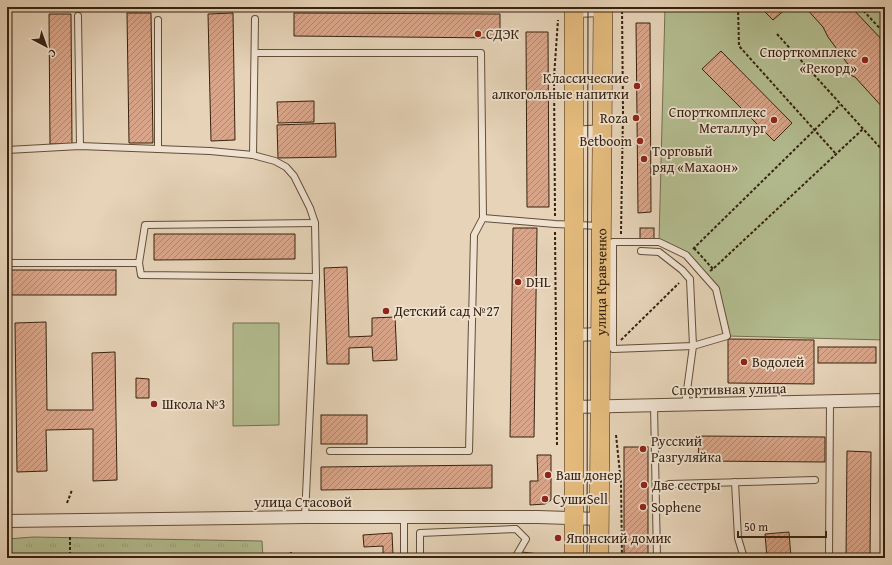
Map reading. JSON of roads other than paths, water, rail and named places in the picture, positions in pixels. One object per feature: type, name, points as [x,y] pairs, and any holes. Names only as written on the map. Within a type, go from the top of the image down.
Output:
[{"type":"main road","name":"улица Кравченко","points":[[599,558],[603,9]]},
{"type":"main road","name":"улица Кравченко","points":[[569,11],[574,132],[574,558]]},
{"type":"street","points":[[569,11],[603,9]]},
{"type":"street","points":[[574,132],[602,131]]},
{"type":"street","points":[[574,334],[600,334]]},
{"type":"street","name":"Спортивная улица","points":[[573,407],[885,400]]},
{"type":"street","name":"улица Стасовой","points":[[7,521],[305,517],[599,519]]},
{"type":"lane","points":[[78,16],[80,146]]},
{"type":"lane","points":[[253,155],[255,19]]},
{"type":"lane","points":[[158,20],[158,149]]},
{"type":"lane","points":[[255,53],[481,53],[483,218],[474,235],[468,451],[330,451]]},
{"type":"lane","points":[[7,150],[80,146],[210,151],[253,155],[274,161],[286,167],[294,176],[301,187],[310,208],[314,223],[316,277],[305,517]]},
{"type":"lane","points":[[483,218],[602,226]]},
{"type":"lane","points":[[314,223],[145,225],[139,263],[142,275],[316,277]]},
{"type":"lane","points":[[613,242],[659,242],[686,255],[716,289],[727,336],[693,346],[613,349],[613,242]]},
{"type":"lane","points":[[641,251],[660,252],[682,270],[690,279],[693,346],[685,405]]},
{"type":"lane","points":[[7,263],[139,263]]},
{"type":"lane","points":[[829,558],[830,401]]},
{"type":"lane","points":[[654,405],[657,558]]},
{"type":"lane","points":[[656,488],[669,484],[815,480]]},
{"type":"lane","points":[[735,482],[738,538],[744,558]]},
{"type":"lane","points":[[404,518],[404,558]]},
{"type":"lane","points":[[420,558],[420,533],[516,530],[526,539],[515,558],[502,558]]},
{"type":"tram line","points":[[587,558],[588,7]]},
{"type":"place","name":"СДЭК","points":[[478,34]]},
{"type":"place","name":"Спорткомплекс «Рекорд»","points":[[865,60]]},
{"type":"place","name":"Классические алкогольные напитки","points":[[637,86]]},
{"type":"place","name":"Roza","points":[[636,118]]},
{"type":"place","name":"Спорткомплекс Металлург","points":[[774,120]]},
{"type":"place","name":"Betboom","points":[[640,141]]},
{"type":"place","name":"Торговый ряд «Махаон»","points":[[644,159]]},
{"type":"place","name":"DHL","points":[[518,282]]},
{"type":"place","name":"Детский сад №27","points":[[386,311]]},
{"type":"place","name":"Водолей","points":[[744,362]]},
{"type":"place","name":"Школа №3","points":[[154,404]]},
{"type":"place","name":"Русский Разгуляйка","points":[[643,449]]},
{"type":"place","name":"Ваш донер","points":[[548,475]]},
{"type":"place","name":"Две сестры","points":[[644,485]]},
{"type":"place","name":"СушиSell","points":[[545,499]]},
{"type":"place","name":"Sophene","points":[[643,507]]},
{"type":"place","name":"Японский домик","points":[[558,538]]}]
